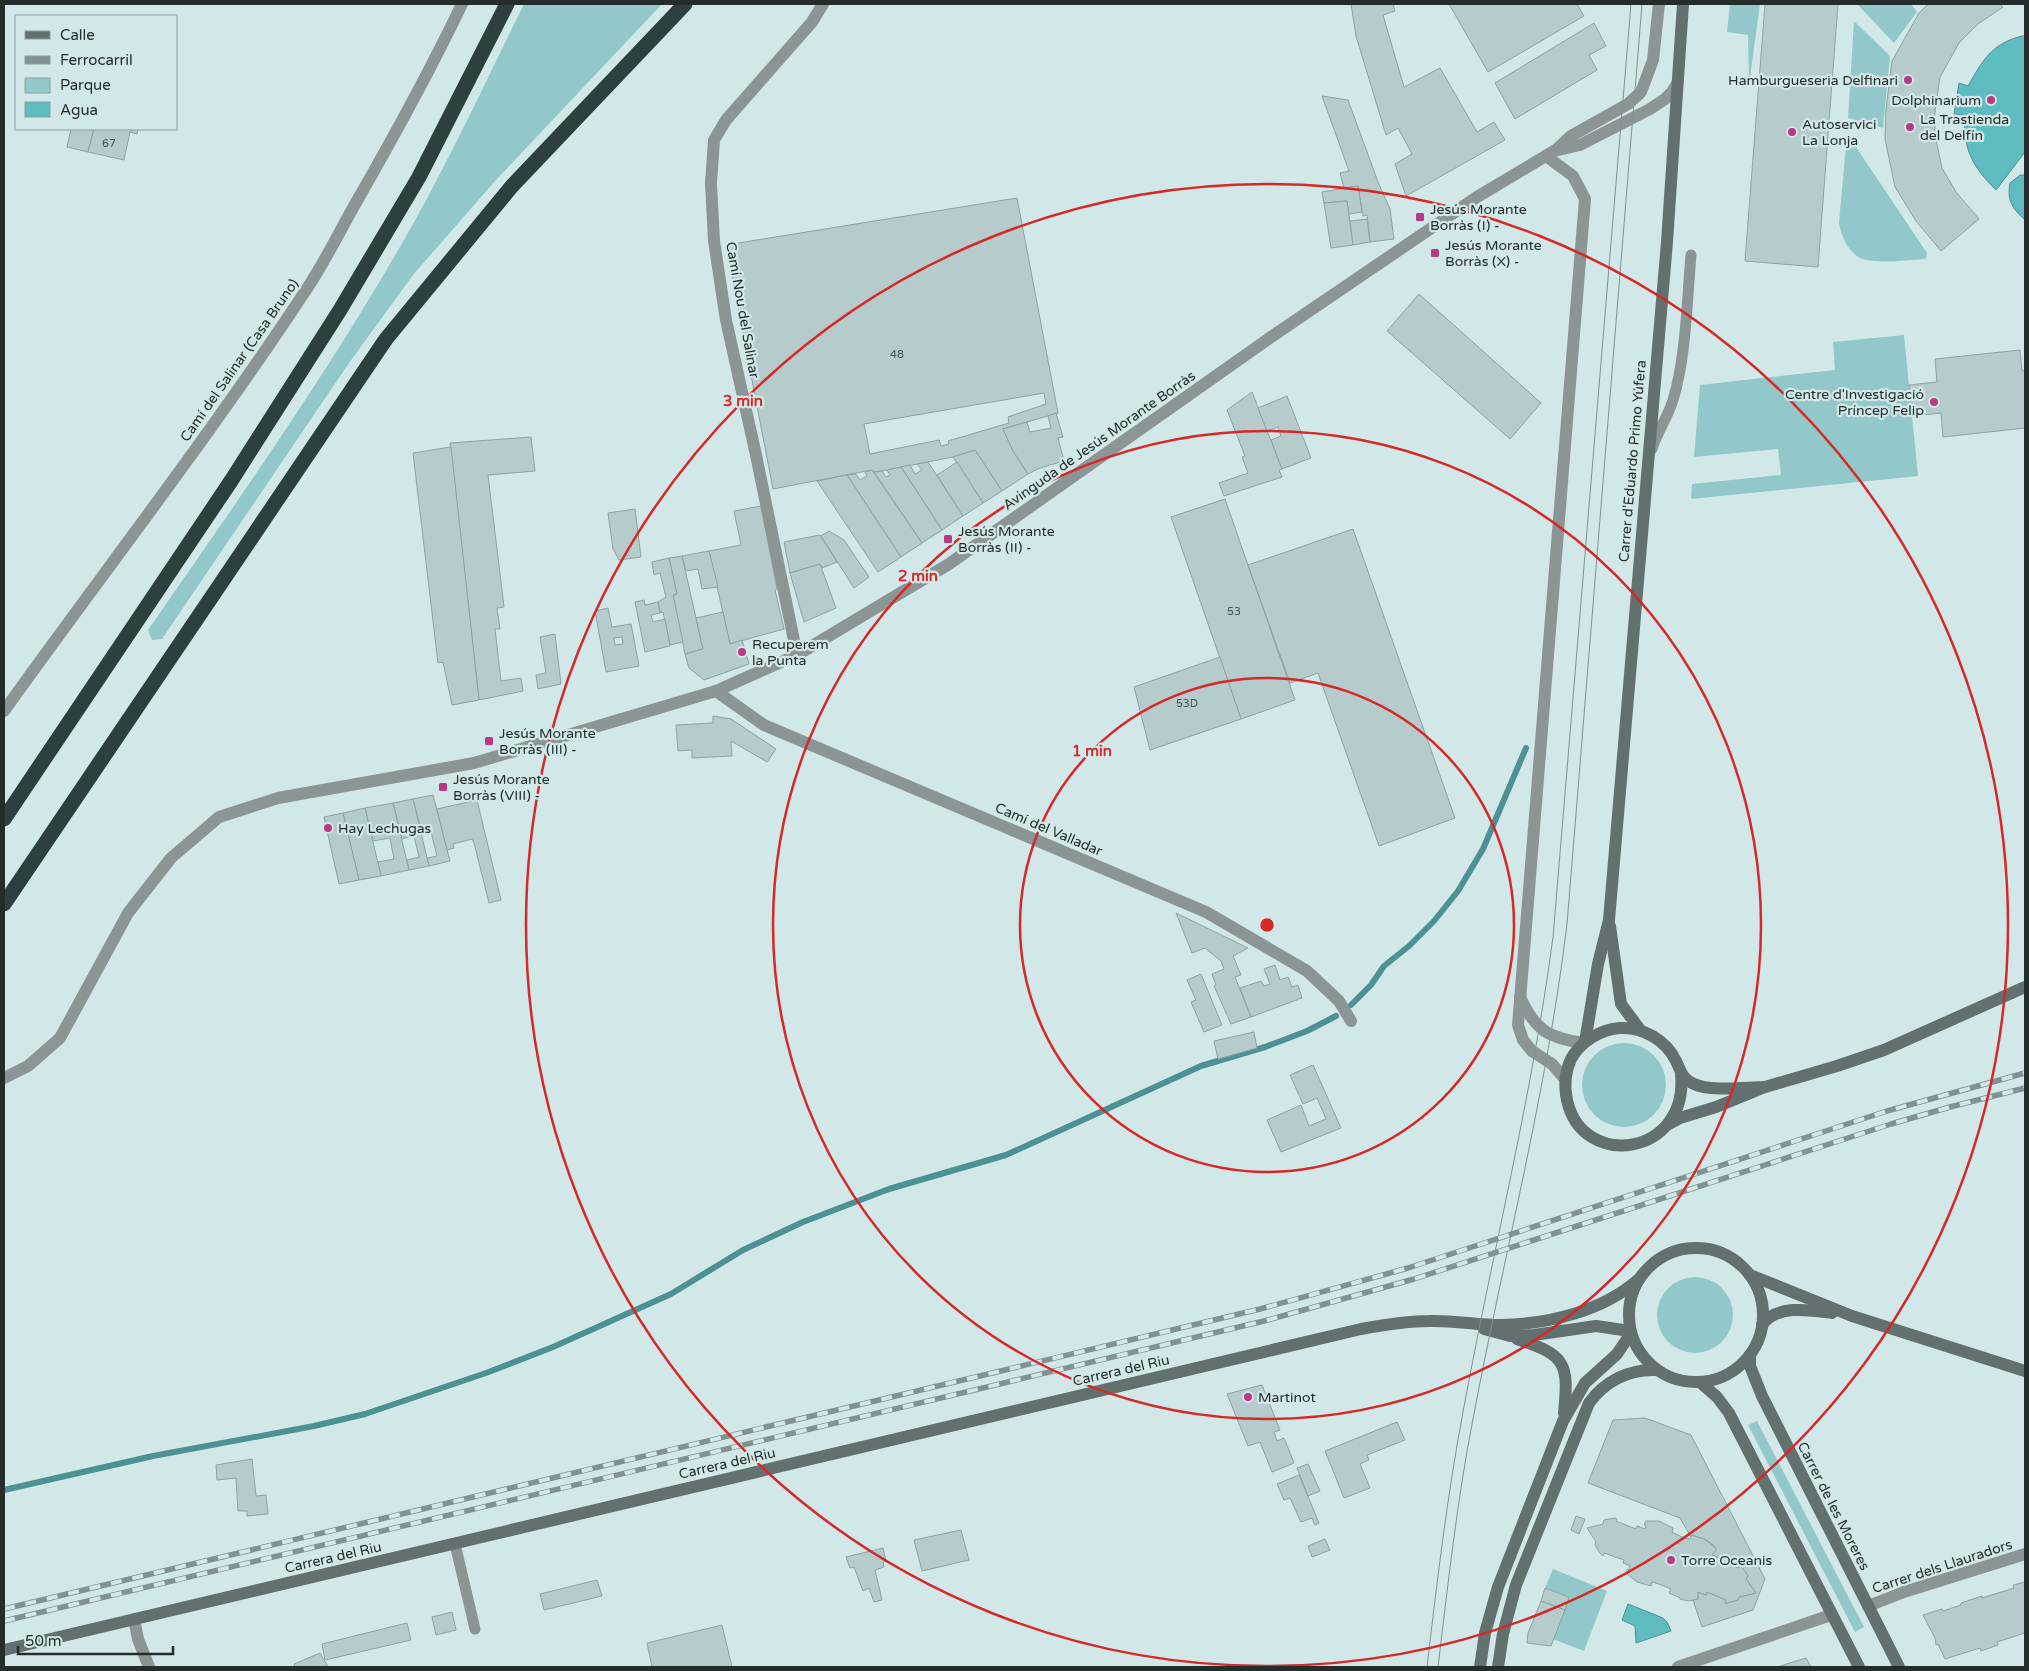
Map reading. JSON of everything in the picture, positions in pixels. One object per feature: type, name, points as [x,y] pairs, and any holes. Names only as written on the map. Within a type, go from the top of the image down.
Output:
[{"type":"highway","points":[[419,178],[496,4]]},
{"type":"highway","points":[[4,819],[231,481],[340,310],[419,178],[507,4]]},
{"type":"highway","points":[[4,904],[386,339],[512,186],[685,4]]},
{"type":"main road","name":"Carrer d'Eduardo Primo Yúfera","points":[[1585,1042],[1598,964],[1609,920],[1666,242],[1683,4]]},
{"type":"main road","name":"Carrer d'Eduardo Primo Yúfera","points":[[1609,920],[1621,1004],[1642,1031]]},
{"type":"main road","points":[[1669,1124],[1680,1118],[1716,1107],[1765,1087],[1884,1050],[2025,987]]},
{"type":"main road","points":[[1631,1028],[1642,1031],[1655,1037],[1667,1047],[1676,1060],[1681,1074],[1680,1100],[1676,1113],[1659,1134],[1634,1145],[1620,1146],[1606,1143],[1594,1138],[1574,1118],[1566,1095],[1565,1079],[1574,1055],[1585,1042],[1598,1033],[1609,1029],[1631,1028]]},
{"type":"main road","points":[[1681,1074],[1691,1083],[1699,1086],[1765,1087]]},
{"type":"main road","points":[[1695,1248],[1717,1251],[1738,1263],[1750,1275],[1756,1284],[1762,1302],[1762,1325],[1760,1336],[1750,1355],[1741,1365],[1722,1378],[1701,1383],[1680,1381],[1656,1370],[1644,1358],[1631,1332],[1629,1319],[1631,1298],[1639,1279],[1654,1263],[1672,1252],[1695,1248]]},
{"type":"main road","points":[[1750,1275],[1852,1316],[2025,1371]]},
{"type":"main road","name":"Carrera del Riu","points":[[4,1650],[1361,1329],[1419,1321],[1518,1324],[1561,1317],[1613,1298],[1627,1290],[1639,1279]]},
{"type":"main road","points":[[1762,1325],[1767,1318],[1774,1314],[1788,1311],[1818,1311],[1852,1316]]},
{"type":"main road","name":"Carrera del Riu","points":[[1460,1323],[1510,1336],[1534,1335],[1596,1326],[1631,1332]]},
{"type":"main road","points":[[1480,1667],[1485,1633],[1498,1587],[1563,1421],[1586,1383],[1617,1354],[1631,1332]]},
{"type":"main road","points":[[1510,1336],[1547,1350],[1563,1366],[1566,1390],[1563,1421]]},
{"type":"main road","name":"Carrer de les Moreres","points":[[1750,1355],[1750,1366],[1762,1396],[1900,1667]]},
{"type":"main road","points":[[1498,1667],[1503,1634],[1516,1585],[1589,1403],[1602,1388],[1621,1377],[1646,1370],[1656,1370]]},
{"type":"main road","points":[[1701,1383],[1717,1397],[1729,1413],[1859,1667]]},
{"type":"street","name":"Camí del Salinar (Casa Bruno)","points":[[4,711],[161,498],[309,285],[388,146],[462,4]]},
{"type":"street","name":"Camí Nou del Salinar","points":[[797,656],[726,320],[714,241],[711,183],[714,140],[726,120],[812,22],[823,4]]},
{"type":"street","name":"Avinguda de Jesús Morante Borràs","points":[[4,1078],[28,1066],[60,1038],[128,913],[171,858],[219,817],[278,798],[474,762],[716,691],[797,656],[949,564],[1290,324],[1477,197],[1550,154],[1571,136],[1628,104],[1641,92],[1653,60],[1659,4]]},
{"type":"street","name":"Avinguda de Jesús Morante Borràs","points":[[1550,154],[1585,143],[1650,109],[1665,99],[1677,84]]},
{"type":"street","points":[[1550,154],[1573,176],[1585,199],[1518,1025],[1523,1040],[1532,1051],[1552,1064],[1565,1079]]},
{"type":"street","name":"Camí del Valladar","points":[[716,691],[764,725],[1206,912],[1307,971],[1339,1001],[1351,1021]]},
{"type":"street","points":[[1519,995],[1528,1014],[1546,1032],[1565,1040],[1585,1042]]},
{"type":"street","name":"Carrer dels Llauradors","points":[[1868,1606],[1904,1592],[2025,1554]]},
{"type":"street","points":[[1678,1667],[1831,1614]]},
{"type":"street","points":[[134,1619],[138,1639],[149,1667]]},
{"type":"lane","points":[[1648,460],[1656,436],[1671,408],[1678,377],[1691,255]]},
{"type":"lane","points":[[455,1544],[475,1629]]},
{"type":"green space","points":[[524,4],[662,4],[496,180],[413,275],[349,363],[162,639],[152,640],[148,630],[245,490],[338,349],[397,252],[447,160]]},
{"type":"green space","points":[[1730,4],[1760,4],[1749,85],[1748,35],[1727,32]]},
{"type":"green space","points":[[1857,4],[1911,4],[1917,12],[1894,43]]},
{"type":"green space","points":[[1854,21],[1890,56],[1883,128],[1848,118]]},
{"type":"green space","points":[[1846,146],[1856,147],[1927,253],[1926,259],[1877,261],[1858,257],[1850,249],[1843,238],[1839,222]]},
{"type":"green space","points":[[1904,335],[1918,476],[1691,499],[1692,484],[1781,475],[1778,449],[1694,457],[1700,385],[1835,370],[1833,342]]},
{"type":"green space","points":[[1624,1043],[1640,1046],[1654,1055],[1663,1069],[1666,1085],[1663,1101],[1654,1115],[1640,1124],[1624,1127],[1608,1124],[1594,1115],[1585,1101],[1582,1085],[1585,1069],[1594,1055],[1608,1046]]},
{"type":"green space","points":[[1695,1277],[1709,1280],[1722,1288],[1730,1301],[1733,1315],[1730,1329],[1722,1342],[1709,1350],[1695,1353],[1681,1350],[1668,1342],[1660,1329],[1657,1315],[1660,1301],[1668,1288],[1681,1280]]},
{"type":"green space","points":[[1757,1421],[1864,1627],[1855,1632],[1748,1425]]},
{"type":"green space","points":[[1553,1569],[1607,1591],[1584,1651],[1553,1639],[1569,1597],[1545,1588]]},
{"type":"water","name":"Dolphinarium","points":[[2025,36],[2025,152],[1996,190],[1980,173],[1971,156],[1965,138],[1964,115],[1954,114],[1959,83],[1968,86],[1978,68],[1995,48],[2011,39]]},
{"type":"water","points":[[2020,175],[2025,175],[2025,220],[2011,204],[2009,195],[2010,183]]},
{"type":"water","points":[[1628,1604],[1663,1618],[1671,1631],[1636,1643],[1635,1626],[1622,1620]]},
{"type":"building","points":[[1351,4],[1393,4],[1395,11],[1383,15],[1404,87],[1440,68],[1477,132],[1494,122],[1505,140],[1406,196],[1395,164],[1412,154],[1398,128],[1386,135],[1356,36]]},
{"type":"building","points":[[1449,4],[1577,4],[1584,16],[1488,72]]},
{"type":"building","name":"Autoservici La Lonja","points":[[1765,4],[1838,4],[1818,267],[1745,261]]},
{"type":"building","points":[[1928,4],[2000,4],[2003,7],[1978,24],[1959,43],[1940,77],[1935,112],[1935,135],[1942,168],[1956,192],[1979,219],[1941,251],[1916,221],[1895,187],[1885,139],[1886,109],[1892,61],[1919,13]]},
{"type":"building","points":[[1594,23],[1606,46],[1589,55],[1597,70],[1515,119],[1495,83]]},
{"type":"building","points":[[1322,96],[1348,100],[1390,209],[1394,239],[1370,242],[1367,215],[1363,216],[1358,186],[1344,188],[1340,173],[1349,171]]},
{"type":"building","points":[[71,130],[94,130],[88,152],[67,147]]},
{"type":"building","points":[[94,130],[138,130],[137,134],[130,132],[124,160],[88,152]]},
{"type":"building","points":[[1358,186],[1362,212],[1349,214],[1347,201],[1324,203],[1322,192]]},
{"type":"building","points":[[1017,198],[1058,413],[1003,429],[1013,451],[1028,474],[1002,491],[975,450],[953,457],[882,471],[874,472],[872,470],[773,489],[726,245]],"holes":[[[1044,393],[1046,404],[1008,417],[1009,423],[948,441],[949,444],[941,446],[939,440],[870,454],[864,424]]]},
{"type":"building","points":[[1347,201],[1353,245],[1331,248],[1324,203]]},
{"type":"building","points":[[1367,219],[1370,242],[1353,245],[1350,221]]},
{"type":"building","points":[[1419,294],[1541,403],[1510,439],[1387,331]]},
{"type":"building","points":[[2020,350],[2022,371],[2025,370],[2025,428],[1943,437],[1941,413],[1912,416],[1909,385],[1937,382],[1935,359]]},
{"type":"building","points":[[1252,392],[1282,469],[1279,470],[1282,477],[1224,496],[1219,483],[1248,473],[1242,457],[1245,456],[1227,410]]},
{"type":"building","points":[[1287,396],[1311,458],[1282,469],[1271,440],[1281,436],[1278,427],[1267,431],[1258,408]]},
{"type":"building","points":[[1056,413],[1063,437],[1058,438],[1064,461],[1040,468],[1028,474],[1013,451],[1003,429],[1027,422],[1030,432],[1051,428],[1048,416]]},
{"type":"building","points":[[531,437],[535,471],[488,475],[504,607],[497,608],[500,629],[495,629],[501,681],[521,678],[523,691],[479,700],[450,443]]},
{"type":"building","points":[[451,447],[479,700],[452,705],[443,662],[438,663],[413,453]]},
{"type":"building","points":[[975,450],[1002,491],[983,503],[953,457]]},
{"type":"building","points":[[928,462],[963,516],[942,530],[901,467],[910,465],[915,474],[922,470],[917,464]]},
{"type":"building","points":[[957,462],[983,503],[963,516],[937,475]]},
{"type":"building","points":[[901,467],[942,530],[922,543],[874,472],[882,471],[886,477],[890,475],[887,470]]},
{"type":"building","points":[[872,470],[922,543],[901,557],[847,475],[856,474],[860,480],[867,476],[865,472]]},
{"type":"building","points":[[847,475],[901,557],[878,572],[817,481]]},
{"type":"building","points":[[1225,499],[1295,700],[1241,719],[1171,517]]},
{"type":"building","points":[[761,506],[777,589],[775,590],[784,629],[730,644],[709,551],[741,545],[734,511]]},
{"type":"building","points":[[635,509],[641,557],[619,560],[613,549],[608,513]]},
{"type":"building","points":[[1353,529],[1455,818],[1379,846],[1318,673],[1290,683],[1248,565]]},
{"type":"building","points":[[829,531],[844,540],[869,577],[854,588],[821,536]]},
{"type":"building","points":[[820,535],[837,562],[822,568],[820,564],[790,573],[784,542]]},
{"type":"building","points":[[709,551],[718,587],[702,589],[698,569],[686,571],[682,556]]},
{"type":"building","points":[[682,556],[703,649],[685,654],[673,595],[677,594],[669,558]]},
{"type":"building","points":[[669,558],[677,594],[673,595],[683,642],[670,645],[663,612],[660,613],[658,602],[666,597],[660,573],[654,575],[652,562]]},
{"type":"building","points":[[820,564],[836,608],[804,622],[790,573]]},
{"type":"building","points":[[644,600],[645,605],[658,602],[660,613],[651,615],[653,622],[665,619],[670,646],[645,652],[635,602]]},
{"type":"building","points":[[608,608],[612,627],[631,624],[639,666],[606,672],[595,611]],"holes":[[[622,637],[623,644],[615,645],[614,638]]]},
{"type":"building","points":[[723,612],[730,644],[742,640],[749,664],[704,680],[689,668],[685,654],[703,649],[696,618]]},
{"type":"building","points":[[555,634],[561,684],[538,689],[536,675],[546,673],[540,637]]},
{"type":"building","points":[[1220,657],[1241,719],[1150,750],[1134,687]]},
{"type":"building","points":[[713,716],[731,719],[776,749],[767,762],[731,741],[732,756],[692,758],[692,750],[678,751],[676,725],[713,723]]},
{"type":"building","points":[[433,795],[450,861],[429,866],[427,858],[437,856],[431,832],[422,834],[413,799]]},
{"type":"building","points":[[413,799],[429,866],[409,870],[407,860],[419,857],[414,836],[402,839],[393,803]]},
{"type":"building","points":[[477,800],[501,900],[489,903],[472,839],[453,844],[454,848],[447,850],[437,809]]},
{"type":"building","points":[[393,803],[409,870],[381,876],[378,862],[394,859],[390,838],[373,841],[365,808]]},
{"type":"building","points":[[365,808],[381,876],[359,880],[343,813]]},
{"type":"building","points":[[343,813],[359,880],[339,884],[324,817]]},
{"type":"building","points":[[1176,913],[1248,948],[1233,956],[1241,975],[1235,977],[1251,1017],[1231,1024],[1214,986],[1216,985],[1212,974],[1224,969],[1221,961],[1205,948],[1192,953]]},
{"type":"building","points":[[1275,965],[1280,980],[1288,977],[1292,987],[1298,985],[1302,998],[1251,1017],[1240,988],[1261,981],[1264,986],[1270,984],[1264,969]]},
{"type":"building","points":[[1201,974],[1222,1025],[1204,1032],[1191,1002],[1196,1000],[1187,980]]},
{"type":"building","points":[[1254,1032],[1257,1048],[1218,1059],[1214,1041]]},
{"type":"building","points":[[1313,1065],[1341,1128],[1281,1152],[1267,1120],[1301,1105],[1309,1126],[1326,1119],[1317,1098],[1303,1104],[1290,1075]]},
{"type":"building","points":[[1262,1385],[1280,1430],[1274,1432],[1277,1441],[1284,1438],[1294,1463],[1272,1472],[1260,1442],[1248,1446],[1227,1394]]},
{"type":"building","points":[[1645,1418],[1691,1435],[1765,1579],[1753,1610],[1702,1627],[1693,1600],[1698,1599],[1698,1592],[1706,1595],[1707,1592],[1726,1600],[1725,1603],[1756,1593],[1746,1579],[1748,1576],[1744,1570],[1739,1565],[1738,1568],[1719,1561],[1720,1558],[1712,1555],[1717,1549],[1703,1538],[1692,1535],[1691,1537],[1680,1518],[1588,1483],[1613,1420]]},
{"type":"building","points":[[1397,1422],[1405,1440],[1367,1455],[1369,1460],[1360,1464],[1370,1488],[1344,1498],[1325,1451]]},
{"type":"building","points":[[252,1459],[256,1496],[266,1495],[268,1514],[247,1516],[247,1511],[238,1511],[236,1478],[217,1480],[216,1465]]},
{"type":"building","points":[[1308,1464],[1320,1491],[1308,1496],[1297,1468]]},
{"type":"building","points":[[1299,1475],[1319,1523],[1315,1525],[1312,1518],[1301,1522],[1290,1498],[1284,1500],[1277,1484]]},
{"type":"building","points":[[1576,1516],[1585,1519],[1579,1534],[1571,1530]]},
{"type":"building","name":"Torre Oceanis","points":[[1617,1519],[1616,1521],[1636,1529],[1637,1526],[1645,1529],[1646,1521],[1659,1521],[1673,1528],[1672,1532],[1684,1538],[1690,1539],[1692,1535],[1703,1538],[1717,1549],[1712,1555],[1720,1558],[1719,1561],[1738,1568],[1739,1565],[1744,1570],[1748,1576],[1746,1579],[1756,1593],[1725,1603],[1726,1600],[1707,1592],[1706,1595],[1698,1592],[1698,1599],[1688,1601],[1669,1593],[1671,1589],[1659,1584],[1652,1582],[1651,1586],[1637,1582],[1627,1574],[1627,1569],[1629,1570],[1630,1566],[1623,1563],[1624,1560],[1604,1553],[1603,1556],[1600,1553],[1595,1545],[1596,1542],[1587,1528],[1603,1524],[1604,1520]]},
{"type":"building","points":[[961,1530],[969,1560],[922,1571],[914,1540]]},
{"type":"building","points":[[1325,1539],[1330,1550],[1312,1557],[1308,1546]]},
{"type":"building","points":[[883,1548],[886,1561],[883,1562],[884,1567],[875,1570],[882,1600],[874,1602],[869,1588],[863,1591],[854,1567],[850,1568],[846,1557]]},
{"type":"building","points":[[597,1580],[602,1596],[544,1610],[540,1594]]},
{"type":"building","points":[[2025,1582],[2025,1633],[1997,1642],[1998,1645],[1981,1651],[1980,1648],[1945,1659],[1938,1644],[1936,1645],[1935,1638],[1923,1615],[1942,1609],[1943,1611],[1982,1596],[1982,1598],[2014,1588],[2013,1585]]},
{"type":"building","points":[[1545,1588],[1569,1597],[1565,1610],[1541,1601]]},
{"type":"building","points":[[1541,1601],[1565,1610],[1551,1646],[1527,1643],[1528,1633]]},
{"type":"building","points":[[452,1612],[456,1630],[436,1635],[432,1617]]},
{"type":"building","points":[[407,1623],[411,1640],[325,1660],[322,1644]]},
{"type":"building","points":[[722,1625],[732,1667],[652,1667],[647,1643]]},
{"type":"building","points":[[320,1653],[328,1667],[295,1667],[294,1664]]},
{"type":"building","points":[[1806,1658],[1811,1667],[1777,1667]]},
{"type":"waterway","points":[[1351,1005],[1371,985],[1384,966],[1409,946],[1434,921],[1458,891],[1483,849],[1526,748]]},
{"type":"waterway","points":[[4,1490],[153,1456],[314,1426],[365,1414],[486,1373],[553,1347],[671,1294],[743,1250],[803,1222],[889,1189],[1006,1155],[1201,1066],[1265,1047],[1307,1031],[1336,1016]]},
{"type":"tram line","points":[[1427,1667],[1457,1444],[1523,1116],[1553,937],[1631,4]]},
{"type":"tram line","points":[[1438,1667],[1453,1543],[1467,1450],[1537,1111],[1567,924],[1642,4]]},
{"type":"railway","points":[[4,1609],[1260,1309],[1408,1268],[1887,1111],[2025,1073]]},
{"type":"railway","points":[[4,1621],[1264,1321],[1414,1279],[1891,1124],[2025,1088]]},
{"type":"place","name":"Hamburgueseria Delfinari","points":[[1908,80]]},
{"type":"place","name":"Dolphinarium","points":[[1991,100]]},
{"type":"place","name":"La Trastienda del Delfín","points":[[1910,127]]},
{"type":"place","name":"Autoservici La Lonja","points":[[1792,132]]},
{"type":"place","name":"Jesús Morante Borràs (I) -","points":[[1420,217]]},
{"type":"place","name":"Jesús Morante Borràs (X) -","points":[[1435,253]]},
{"type":"place","name":"Centre d'Investigació Príncep Felip","points":[[1934,402]]},
{"type":"place","name":"Jesús Morante Borràs (II) -","points":[[948,539]]},
{"type":"place","name":"Recuperem la Punta","points":[[742,652]]},
{"type":"place","name":"Jesús Morante Borràs (III) -","points":[[489,741]]},
{"type":"place","name":"Jesús Morante Borràs (VIII) -","points":[[443,787]]},
{"type":"place","name":"Hay Lechugas","points":[[328,828]]},
{"type":"place","name":"Martinot","points":[[1248,1397]]},
{"type":"place","name":"Torre Oceanis","points":[[1671,1560]]}]
